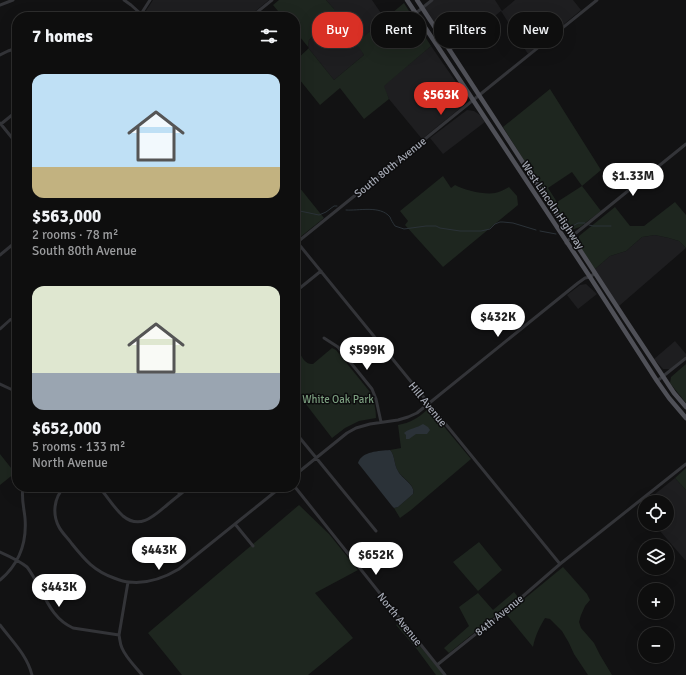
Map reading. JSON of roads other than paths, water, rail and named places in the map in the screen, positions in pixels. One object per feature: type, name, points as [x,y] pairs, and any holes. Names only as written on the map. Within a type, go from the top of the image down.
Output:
[{"type":"main road","name":"West Lincoln Highway","points":[[407,0],[415,12]]},
{"type":"main road","name":"West Lincoln Highway","points":[[417,0],[478,96],[674,393],[686,407]]},
{"type":"main road","name":"West Lincoln Highway","points":[[426,28],[657,381],[686,418]]},
{"type":"street","points":[[0,5],[13,0]]},
{"type":"street","points":[[124,0],[139,12]]},
{"type":"street","points":[[142,12],[150,0]]},
{"type":"street","points":[[257,12],[272,0]]},
{"type":"street","points":[[417,12],[432,0]]},
{"type":"street","name":"South 80th Avenue","points":[[300,240],[597,0]]},
{"type":"street","points":[[0,55],[12,50]]},
{"type":"street","points":[[12,115],[0,124],[12,138]]},
{"type":"street","points":[[566,243],[571,237],[686,144]]},
{"type":"street","points":[[0,255],[12,245]]},
{"type":"street","name":"Hill Avenue","points":[[300,247],[321,271],[560,564]]},
{"type":"street","points":[[300,288],[321,271]]},
{"type":"street","points":[[300,471],[347,433],[356,428],[381,422],[398,420],[417,413],[578,283],[595,273]]},
{"type":"street","points":[[0,329],[12,319]]},
{"type":"street","points":[[324,338],[338,346],[372,389],[381,422]]},
{"type":"street","points":[[657,381],[686,358]]},
{"type":"street","points":[[0,384],[12,390]]},
{"type":"street","points":[[300,438],[376,531]]},
{"type":"street","name":"84th Avenue","points":[[437,665],[522,597],[560,564],[686,464]]},
{"type":"street","points":[[0,580],[16,560],[24,541],[25,530],[23,492]]},
{"type":"street","points":[[61,492],[56,499],[54,510],[59,527],[85,560],[95,569],[106,575],[128,582],[148,582],[174,572],[275,492]]},
{"type":"street","points":[[103,492],[123,515],[136,522],[145,521],[152,517],[183,492]]},
{"type":"street","name":"North Avenue","points":[[299,492],[445,675]]},
{"type":"street","points":[[235,524],[253,546]]},
{"type":"street","points":[[0,552],[16,560],[30,571],[50,608],[60,621],[73,628],[119,635]]},
{"type":"street","points":[[128,582],[119,635],[120,643],[121,648],[142,675]]},
{"type":"street","points":[[0,625],[23,654],[28,662],[32,675]]},
{"type":"waterway","points":[[300,211],[319,215],[334,206],[337,206]]},
{"type":"waterway","points":[[346,210],[369,209],[381,211],[390,217],[395,226],[404,229],[436,226],[460,231],[481,231],[490,229],[495,224],[503,222],[513,223],[536,230]]},
{"type":"waterway","points":[[569,228],[578,223],[585,223]]},
{"type":"waterway","points":[[589,225],[611,226]]},
{"type":"waterway","points":[[540,231],[556,234]]},
{"type":"park label","name":"White Oak Park","points":[[338,399]]}]
